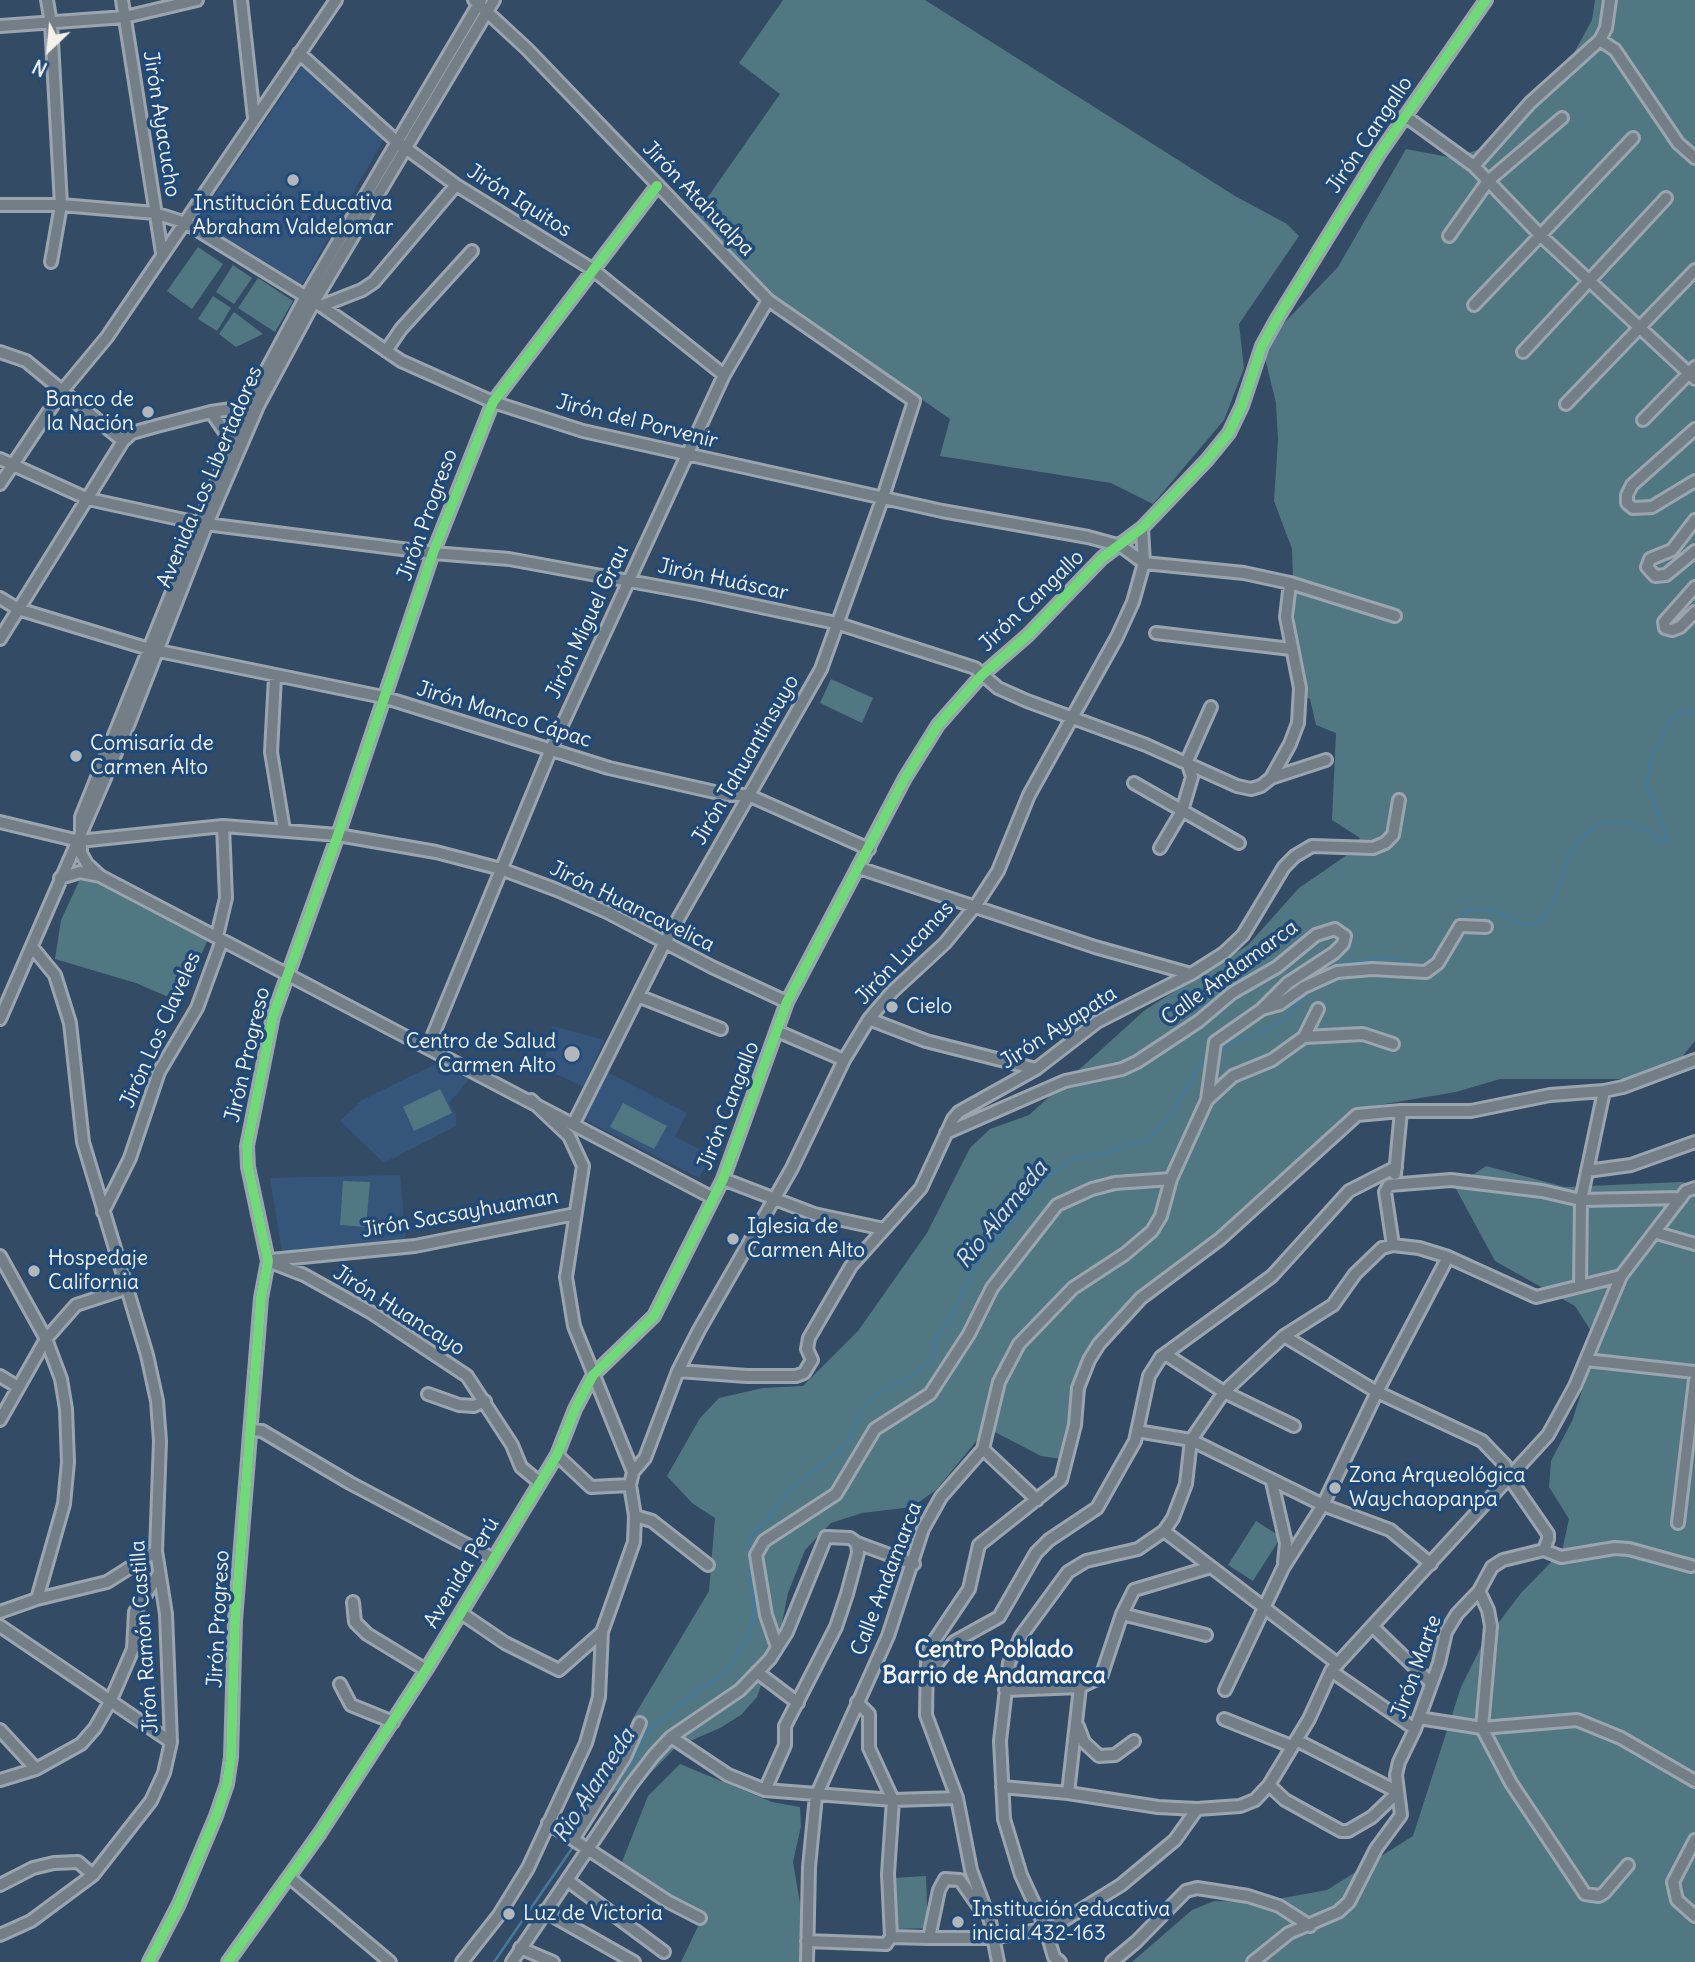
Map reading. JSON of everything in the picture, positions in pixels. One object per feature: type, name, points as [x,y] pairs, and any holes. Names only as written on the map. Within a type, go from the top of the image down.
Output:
[{"type":"street","points":[[47,0],[51,23],[61,205],[51,262]]},
{"type":"street","name":"Jirón Ayacucho","points":[[122,0],[162,253]]},
{"type":"street","points":[[0,26],[125,17],[197,0]]},
{"type":"street","points":[[240,0],[254,118]]},
{"type":"street","points":[[0,484],[6,461],[107,337],[336,0]]},
{"type":"street","name":"Avenida Los Libertadores","points":[[0,1017],[60,878],[79,841],[81,817],[153,650],[202,523],[252,406],[314,301],[480,4],[495,0]]},
{"type":"street","name":"Jirón Cangallo","points":[[713,1198],[723,1179],[787,1002],[905,779],[938,725],[982,675],[1028,635],[1102,558],[1142,528],[1207,460],[1228,433],[1272,328],[1405,116],[1486,0]]},
{"type":"street","points":[[1474,166],[1530,103],[1600,40],[1606,29],[1610,0]]},
{"type":"street","name":"Jirón Atahualpa","points":[[480,4],[527,49],[768,300],[914,401]]},
{"type":"street","points":[[1600,40],[1615,50],[1678,143],[1695,158]]},
{"type":"street","name":"Jirón Iquitos","points":[[299,53],[401,145],[456,185],[592,269],[724,375]]},
{"type":"street","points":[[1405,116],[1474,166],[1541,235],[1693,373],[1643,420]]},
{"type":"street","points":[[1449,236],[1488,181],[1562,118]]},
{"type":"street","points":[[1474,305],[1633,138]]},
{"type":"street","points":[[314,301],[362,290],[374,282],[456,185]]},
{"type":"street","name":"Jirón Progreso","points":[[149,1962],[179,1904],[227,1784],[233,1712],[234,1620],[261,1298],[268,1261],[248,1167],[247,1146],[273,1016],[338,835],[433,553],[493,402],[657,186]]},
{"type":"street","points":[[1523,352],[1666,198]]},
{"type":"street","points":[[0,205],[61,205],[155,213]]},
{"type":"street","name":"Jirón del Porvenir","points":[[155,213],[186,223],[314,301],[401,361],[493,402],[583,431],[686,456],[1121,546]]},
{"type":"street","points":[[386,351],[401,329],[472,251]]},
{"type":"street","points":[[1566,404],[1695,270]]},
{"type":"street","name":"Jirón Miguel Grau","points":[[428,1047],[551,749],[724,375],[768,300]]},
{"type":"street","points":[[0,352],[26,361],[123,441]]},
{"type":"street","name":"Jirón Tahuantinsuyo","points":[[574,1123],[666,940],[821,669],[884,497],[914,401]]},
{"type":"street","points":[[0,639],[123,441],[132,433],[211,412],[252,406]]},
{"type":"street","points":[[211,412],[235,446]]},
{"type":"street","points":[[1695,429],[1632,485],[1627,495],[1628,503],[1633,508],[1652,507],[1695,481]]},
{"type":"street","name":"Jirón Huáscar","points":[[6,461],[88,499],[202,523],[433,553],[509,559],[628,580],[836,623],[975,668],[998,688],[1187,761],[1237,786],[1251,789],[1261,786],[1270,778]]},
{"type":"street","points":[[1695,520],[1672,550],[1650,559],[1647,567],[1656,576],[1665,575],[1695,551]]},
{"type":"street","name":"Jirón Lucanas","points":[[630,1485],[633,1472],[645,1458],[678,1371],[735,1265],[775,1199],[844,1060],[869,1019],[892,992],[945,943],[976,905],[998,871],[1029,794],[1117,637],[1133,602],[1144,563],[1142,528]]},
{"type":"street","points":[[1121,546],[1144,563],[1244,573],[1290,583],[1395,616]]},
{"type":"street","points":[[1270,778],[1290,744],[1298,723],[1300,688],[1286,617],[1290,583]]},
{"type":"street","points":[[1695,587],[1664,622],[1665,628],[1672,630],[1679,627],[1695,612]]},
{"type":"street","name":"Jirón Manco Cápac","points":[[0,598],[18,608],[153,650],[383,697],[609,768],[728,795],[748,795],[869,849]]},
{"type":"street","points":[[1156,633],[1292,649]]},
{"type":"street","points":[[275,677],[271,752],[284,830]]},
{"type":"street","points":[[1160,848],[1182,811],[1192,778],[1187,761],[1211,707]]},
{"type":"street","points":[[1270,778],[1326,760]]},
{"type":"street","points":[[1134,783],[1239,843]]},
{"type":"street","name":"Jirón Ayapata","points":[[678,1371],[796,1376],[810,1368],[811,1360],[807,1349],[809,1338],[851,1266],[921,1188],[946,1133],[960,1112],[1036,1069],[1097,1022],[1191,974],[1243,935],[1284,867],[1295,856],[1312,846],[1373,848],[1385,843],[1393,835],[1399,800]]},
{"type":"street","name":"Jirón Huancavelica","points":[[0,822],[79,841],[223,826],[338,835],[436,852],[500,869],[607,912],[666,940],[712,967],[787,1002]]},
{"type":"street","name":"Jirón Los Claveles","points":[[103,1212],[130,1158],[159,1072],[197,1008],[220,938],[226,898],[223,826]]},
{"type":"street","points":[[79,841],[87,864],[100,876],[531,1100],[713,1198]]},
{"type":"street","points":[[859,868],[1095,947],[1191,974]]},
{"type":"street","points":[[60,878],[80,872],[100,876]]},
{"type":"street","points":[[1262,1009],[1280,1004],[1304,987],[1336,972],[1372,969],[1426,972],[1438,963],[1460,926],[1486,927]]},
{"type":"street","name":"Calle Andamarca","points":[[807,1962],[816,1796],[888,1636],[914,1564],[923,1529],[940,1497],[983,1449],[999,1382],[1019,1344],[1073,1288],[1125,1254],[1152,1231],[1161,1216],[1171,1179],[1207,1100],[1215,1042],[1262,1009],[1288,983],[1343,944],[1345,936],[1342,931],[1324,930],[1277,967],[1232,993],[1199,1021],[1137,1062],[1122,1069],[1065,1081],[946,1133]]},
{"type":"street","name":"Jirón Ramón Castilla","points":[[0,1935],[31,1921],[93,1875],[151,1801],[164,1773],[171,1742],[166,1614],[156,1551],[160,1454],[157,1401],[128,1288],[83,1142],[70,1023],[55,975],[32,947]]},
{"type":"street","points":[[638,996],[721,1029]]},
{"type":"street","points":[[1207,1100],[1233,1076],[1272,1060],[1304,1037],[1318,1009]]},
{"type":"street","points":[[869,1019],[926,1041],[1036,1069]]},
{"type":"street","points":[[777,1031],[844,1060]]},
{"type":"street","points":[[1304,1037],[1313,1039],[1363,1034],[1393,1044]]},
{"type":"street","points":[[998,1962],[971,1870],[957,1798],[926,1715],[925,1679],[930,1647],[969,1589],[979,1545],[1037,1500],[1064,1474],[1075,1425],[1078,1388],[1089,1360],[1127,1312],[1187,1261],[1220,1239],[1345,1123],[1357,1115],[1401,1111],[1471,1111],[1549,1095],[1604,1091],[1623,1087],[1695,1060]]},
{"type":"street","points":[[1580,1286],[1581,1200],[1604,1091]]},
{"type":"street","points":[[531,1100],[569,1136],[581,1156],[583,1183],[575,1214],[566,1278],[574,1326],[633,1472]]},
{"type":"street","points":[[1394,1184],[1401,1111]]},
{"type":"street","points":[[1587,1171],[1641,1162],[1695,1142]]},
{"type":"street","points":[[925,1679],[954,1642],[999,1617],[1036,1553],[1049,1540],[1097,1508],[1125,1463],[1137,1432],[1149,1376],[1165,1354],[1272,1276],[1349,1191],[1396,1167]]},
{"type":"street","points":[[723,1179],[814,1214],[884,1229]]},
{"type":"street","points":[[777,1647],[766,1615],[757,1555],[764,1541],[836,1494],[875,1429],[930,1394],[969,1334],[992,1288],[1057,1205],[1092,1189],[1115,1183],[1171,1179]]},
{"type":"street","points":[[1392,1245],[1385,1192],[1386,1187],[1394,1184],[1451,1180],[1542,1191],[1581,1200],[1681,1198]]},
{"type":"street","points":[[1002,1787],[1068,1793],[1158,1807],[1197,1809],[1249,1804],[1269,1785],[1334,1668],[1510,1479],[1560,1418],[1620,1276],[1657,1233],[1686,1191],[1695,1188]]},
{"type":"street","name":"Avenida Perú","points":[[228,1962],[289,1877],[426,1670],[557,1455],[575,1409],[593,1375],[654,1316],[713,1198]]},
{"type":"street","name":"Jirón Sacsayhuaman","points":[[268,1261],[415,1246],[575,1214]]},
{"type":"street","points":[[1657,1233],[1695,1244]]},
{"type":"street","points":[[1041,1962],[1057,1960],[1012,1847],[1004,1819],[1000,1741],[1009,1663],[1021,1636],[1068,1572],[1086,1562],[1138,1549],[1164,1531],[1177,1511],[1186,1484],[1191,1440],[1224,1392],[1284,1336],[1333,1305],[1370,1257],[1392,1245],[1448,1257],[1526,1295],[1547,1296],[1620,1276]]},
{"type":"street","points":[[0,1256],[46,1339],[61,1379],[66,1409],[68,1462],[64,1504],[37,1599]]},
{"type":"street","points":[[1225,1690],[1283,1568],[1323,1505],[1377,1392],[1448,1257]]},
{"type":"street","name":"Jirón Huancayo","points":[[268,1261],[304,1275],[406,1334],[467,1376],[512,1445],[521,1467],[539,1482]]},
{"type":"street","points":[[0,1420],[46,1339],[80,1303],[128,1288]]},
{"type":"street","points":[[1284,1336],[1377,1392],[1482,1441],[1505,1465],[1510,1479],[1548,1534],[1544,1550],[1561,1557],[1615,1548],[1629,1549],[1691,1566]]},
{"type":"street","points":[[1165,1354],[1224,1392],[1294,1426]]},
{"type":"street","points":[[1586,1360],[1695,1372]]},
{"type":"street","points":[[1,1378],[18,1387]]},
{"type":"street","points":[[1678,1523],[1695,1380]]},
{"type":"street","points":[[428,1394],[459,1405],[474,1406],[485,1401]]},
{"type":"street","points":[[252,1430],[261,1431],[350,1483],[492,1558]]},
{"type":"street","points":[[1137,1432],[1191,1440],[1272,1482],[1390,1530],[1430,1564]]},
{"type":"street","points":[[983,1449],[1037,1500]]},
{"type":"street","points":[[462,1962],[507,1903],[528,1868],[590,1731],[599,1698],[602,1632],[634,1542],[635,1516],[630,1485],[591,1487],[557,1455]]},
{"type":"street","points":[[1272,1482],[1286,1543],[1283,1568]]},
{"type":"street","points":[[635,1516],[652,1521],[681,1541],[708,1565]]},
{"type":"street","points":[[1164,1531],[1265,1607],[1334,1668],[1417,1724],[1482,1728],[1577,1720],[1621,1738],[1695,1781]]},
{"type":"street","points":[[581,1843],[671,1737],[740,1690],[757,1672],[787,1632],[826,1537],[842,1536],[914,1564]]},
{"type":"street","points":[[765,1790],[785,1745],[785,1726],[836,1627],[858,1553],[857,1543]]},
{"type":"street","name":"Jirón Marte","points":[[1253,1962],[1273,1943],[1338,1912],[1349,1902],[1376,1849],[1401,1815],[1399,1762],[1432,1683],[1446,1632],[1457,1614],[1479,1591],[1485,1576],[1503,1560],[1544,1550]]},
{"type":"street","points":[[0,1612],[37,1599],[107,1582],[156,1551]]},
{"type":"street","points":[[1005,1690],[1080,1687],[1101,1677],[1122,1614],[1134,1590],[1212,1567]]},
{"type":"street","points":[[0,1780],[36,1769],[81,1744],[110,1702],[133,1649],[135,1612],[158,1575]]},
{"type":"street","points":[[1479,1591],[1488,1610],[1491,1626],[1482,1728],[1521,1801],[1551,1839],[1580,1890],[1585,1894],[1599,1896],[1628,1866]]},
{"type":"street","points":[[353,1602],[355,1622],[361,1628],[426,1670]]},
{"type":"street","points":[[461,1613],[505,1643],[559,1670],[602,1632]]},
{"type":"street","points":[[1122,1614],[1206,1634]]},
{"type":"street","points":[[0,1626],[171,1742]]},
{"type":"street","points":[[1373,1628],[1432,1683]]},
{"type":"street","points":[[757,1672],[798,1703]]},
{"type":"street","points":[[340,1684],[347,1702],[393,1722]]},
{"type":"street","points":[[1068,1793],[1080,1687]]},
{"type":"street","points":[[807,1941],[886,1944],[891,1937],[888,1874],[893,1800],[869,1748],[869,1713],[857,1702]]},
{"type":"street","points":[[1224,1719],[1294,1743],[1398,1791],[1372,1817],[1348,1831],[1340,1832],[1285,1800],[1269,1785]]},
{"type":"street","points":[[512,1962],[566,1880],[581,1843],[640,1723]]},
{"type":"street","points":[[1077,1723],[1084,1742],[1099,1756],[1115,1755],[1134,1741]]},
{"type":"street","points":[[0,1730],[36,1769]]},
{"type":"street","points":[[671,1737],[728,1775],[765,1790],[893,1800],[957,1798]]},
{"type":"street","points":[[891,1937],[993,1938],[1053,1927],[1121,1885],[1175,1840],[1197,1809]]},
{"type":"street","points":[[548,1823],[667,1901],[700,1918]]},
{"type":"street","points":[[1695,1840],[1673,1882],[1676,1900],[1695,1916]]},
{"type":"street","points":[[0,1885],[33,1868],[54,1863],[78,1862],[93,1875]]},
{"type":"street","points":[[289,1877],[390,1962]]},
{"type":"street","points":[[929,1938],[939,1890],[946,1879],[951,1877],[960,1880],[976,1901],[993,1938]]},
{"type":"street","points":[[566,1880],[664,1952]]},
{"type":"street","points":[[1112,1962],[1136,1942],[1186,1891],[1197,1888],[1248,1896],[1279,1906],[1310,1926]]},
{"type":"street","points":[[544,1911],[634,1962]]},
{"type":"street","points":[[520,1948],[553,1962]]},
{"type":"shaded area","name":"Institución Educativa Abraham Valdelomar","points":[[303,65],[384,138],[302,285],[197,221]]},
{"type":"shaded area","name":"Centro de Salud Carmen Alto","points":[[552,1026],[604,1040],[584,1087],[543,1068]]},
{"type":"shaded area","points":[[444,1060],[471,1077],[449,1103],[456,1115],[456,1126],[384,1163],[340,1121],[362,1100]]},
{"type":"shaded area","points":[[605,1071],[687,1113],[675,1137],[711,1155],[699,1178],[581,1118]]},
{"type":"shaded area","points":[[400,1175],[406,1242],[289,1257],[282,1251],[270,1178]]},
{"type":"green space","points":[[783,0],[925,0],[1235,196],[1287,224],[1299,236],[1239,324],[1244,368],[1224,420],[1153,504],[1111,483],[940,456],[950,419],[772,295],[696,214],[780,94],[739,63]]},
{"type":"green space","points":[[1595,0],[1695,0],[1695,1041],[1681,1058],[1641,1079],[1500,1079],[1456,1092],[1355,1109],[1229,1228],[1142,1294],[1089,1356],[1062,1459],[1041,1456],[987,1428],[936,1490],[912,1507],[862,1513],[831,1523],[805,1550],[788,1593],[781,1628],[757,1697],[741,1715],[720,1728],[676,1747],[640,1784],[601,1799],[633,1718],[709,1591],[715,1518],[692,1503],[667,1476],[700,1418],[719,1398],[763,1388],[803,1386],[858,1331],[927,1233],[970,1148],[990,1129],[1029,1115],[1145,1010],[1248,945],[1299,888],[1347,855],[1360,838],[1332,820],[1336,733],[1316,725],[1310,699],[1297,694],[1292,549],[1274,501],[1278,440],[1276,403],[1262,346],[1338,267],[1406,149],[1454,158],[1491,145],[1563,73],[1592,20]]},
{"type":"green space","points":[[198,247],[223,264],[192,309],[167,291]]},
{"type":"green space","points":[[233,265],[252,278],[234,304],[216,292]]},
{"type":"green space","points":[[258,278],[293,301],[275,332],[238,308]]},
{"type":"green space","points":[[213,296],[231,308],[217,331],[198,319]]},
{"type":"green space","points":[[234,312],[263,334],[236,347],[219,334]]},
{"type":"green space","points":[[831,679],[873,698],[862,723],[820,703]]},
{"type":"green space","points":[[82,875],[209,937],[180,1002],[136,983],[55,959],[61,920]]},
{"type":"green space","points":[[440,1089],[452,1113],[414,1131],[403,1107]]},
{"type":"green space","points":[[623,1103],[667,1126],[654,1149],[610,1127]]},
{"type":"green space","points":[[1486,1166],[1565,1187],[1681,1182],[1695,1184],[1695,1962],[1132,1962],[1192,1910],[1214,1901],[1261,1902],[1327,1890],[1413,1836],[1461,1687],[1483,1643],[1521,1593],[1562,1551],[1569,1519],[1549,1487],[1551,1461],[1572,1421],[1589,1370],[1591,1331],[1575,1306],[1495,1261],[1455,1187]]},
{"type":"green space","points":[[343,1181],[370,1182],[366,1227],[340,1225]]},
{"type":"green space","points":[[1256,1521],[1281,1537],[1253,1581],[1228,1565]]},
{"type":"green space","points":[[680,1764],[772,1802],[800,1807],[801,1826],[793,1862],[813,1962],[681,1962],[704,1914],[662,1891],[622,1862],[648,1796]]},
{"type":"green space","points":[[926,1876],[928,1928],[896,1929],[894,1878]]},
{"type":"waterway","name":"Rio Alameda","points":[[1462,922],[1466,911],[1491,909],[1525,925],[1535,925],[1544,918],[1557,894],[1570,852],[1583,836],[1600,824],[1621,821],[1648,831],[1663,842],[1668,840],[1647,785],[1651,758],[1671,721],[1679,713],[1695,712]]},
{"type":"waterway","name":"Rio Alameda","points":[[1332,969],[1337,964],[1388,957],[1405,961],[1410,968]]},
{"type":"waterway","name":"Rio Alameda","points":[[1219,1050],[1229,1042],[1253,1037],[1285,1020],[1309,990]]},
{"type":"waterway","name":"Rio Alameda","points":[[593,1818],[634,1759],[646,1733],[697,1691],[723,1675],[747,1640],[753,1621],[754,1596],[749,1579],[749,1538],[769,1518],[788,1491],[845,1446],[863,1408],[876,1394],[915,1374],[933,1357],[936,1337],[951,1317],[978,1263],[1051,1174],[1071,1160],[1108,1152],[1149,1138],[1171,1115],[1198,1067],[1208,1059]]},
{"type":"waterway","name":"Rio Alameda","points":[[494,1962],[575,1844]]},
{"type":"cycle path","points":[[228,1962],[320,1833],[426,1670],[557,1455],[575,1409],[593,1375],[654,1316],[723,1179],[787,1002],[905,778],[938,725],[982,675],[1028,635],[1102,558],[1142,528],[1229,433],[1242,406],[1262,346],[1277,319],[1379,154],[1486,0]]},
{"type":"cycle path","points":[[149,1962],[179,1904],[216,1816],[227,1784],[231,1757],[235,1620],[261,1298],[268,1261],[248,1167],[247,1146],[273,1016],[338,835],[433,553],[493,402],[657,186]]},
{"type":"place","name":"Institución Educativa Abraham Valdelomar","points":[[293,180]]},
{"type":"place","name":"Banco de la Nación","points":[[148,412]]},
{"type":"place","name":"Comisaría de Carmen Alto","points":[[76,756]]},
{"type":"place","name":"Cielo","points":[[892,1007]]},
{"type":"place","name":"Centro de Salud Carmen Alto","points":[[572,1054]]},
{"type":"place","name":"Iglesia de Carmen Alto","points":[[733,1239]]},
{"type":"place","name":"Hospedaje California","points":[[34,1271]]},
{"type":"place","name":"Zona Arqueológica Waychaopanpa","points":[[1335,1488]]},
{"type":"place","name":"Luz de Victoria","points":[[509,1914]]},
{"type":"place","name":"Institución educativa inicial 432-163","points":[[958,1922]]},
{"type":"district","name":"Centro Poblado Barrio de Andamarca","points":[[994,1663]]}]
